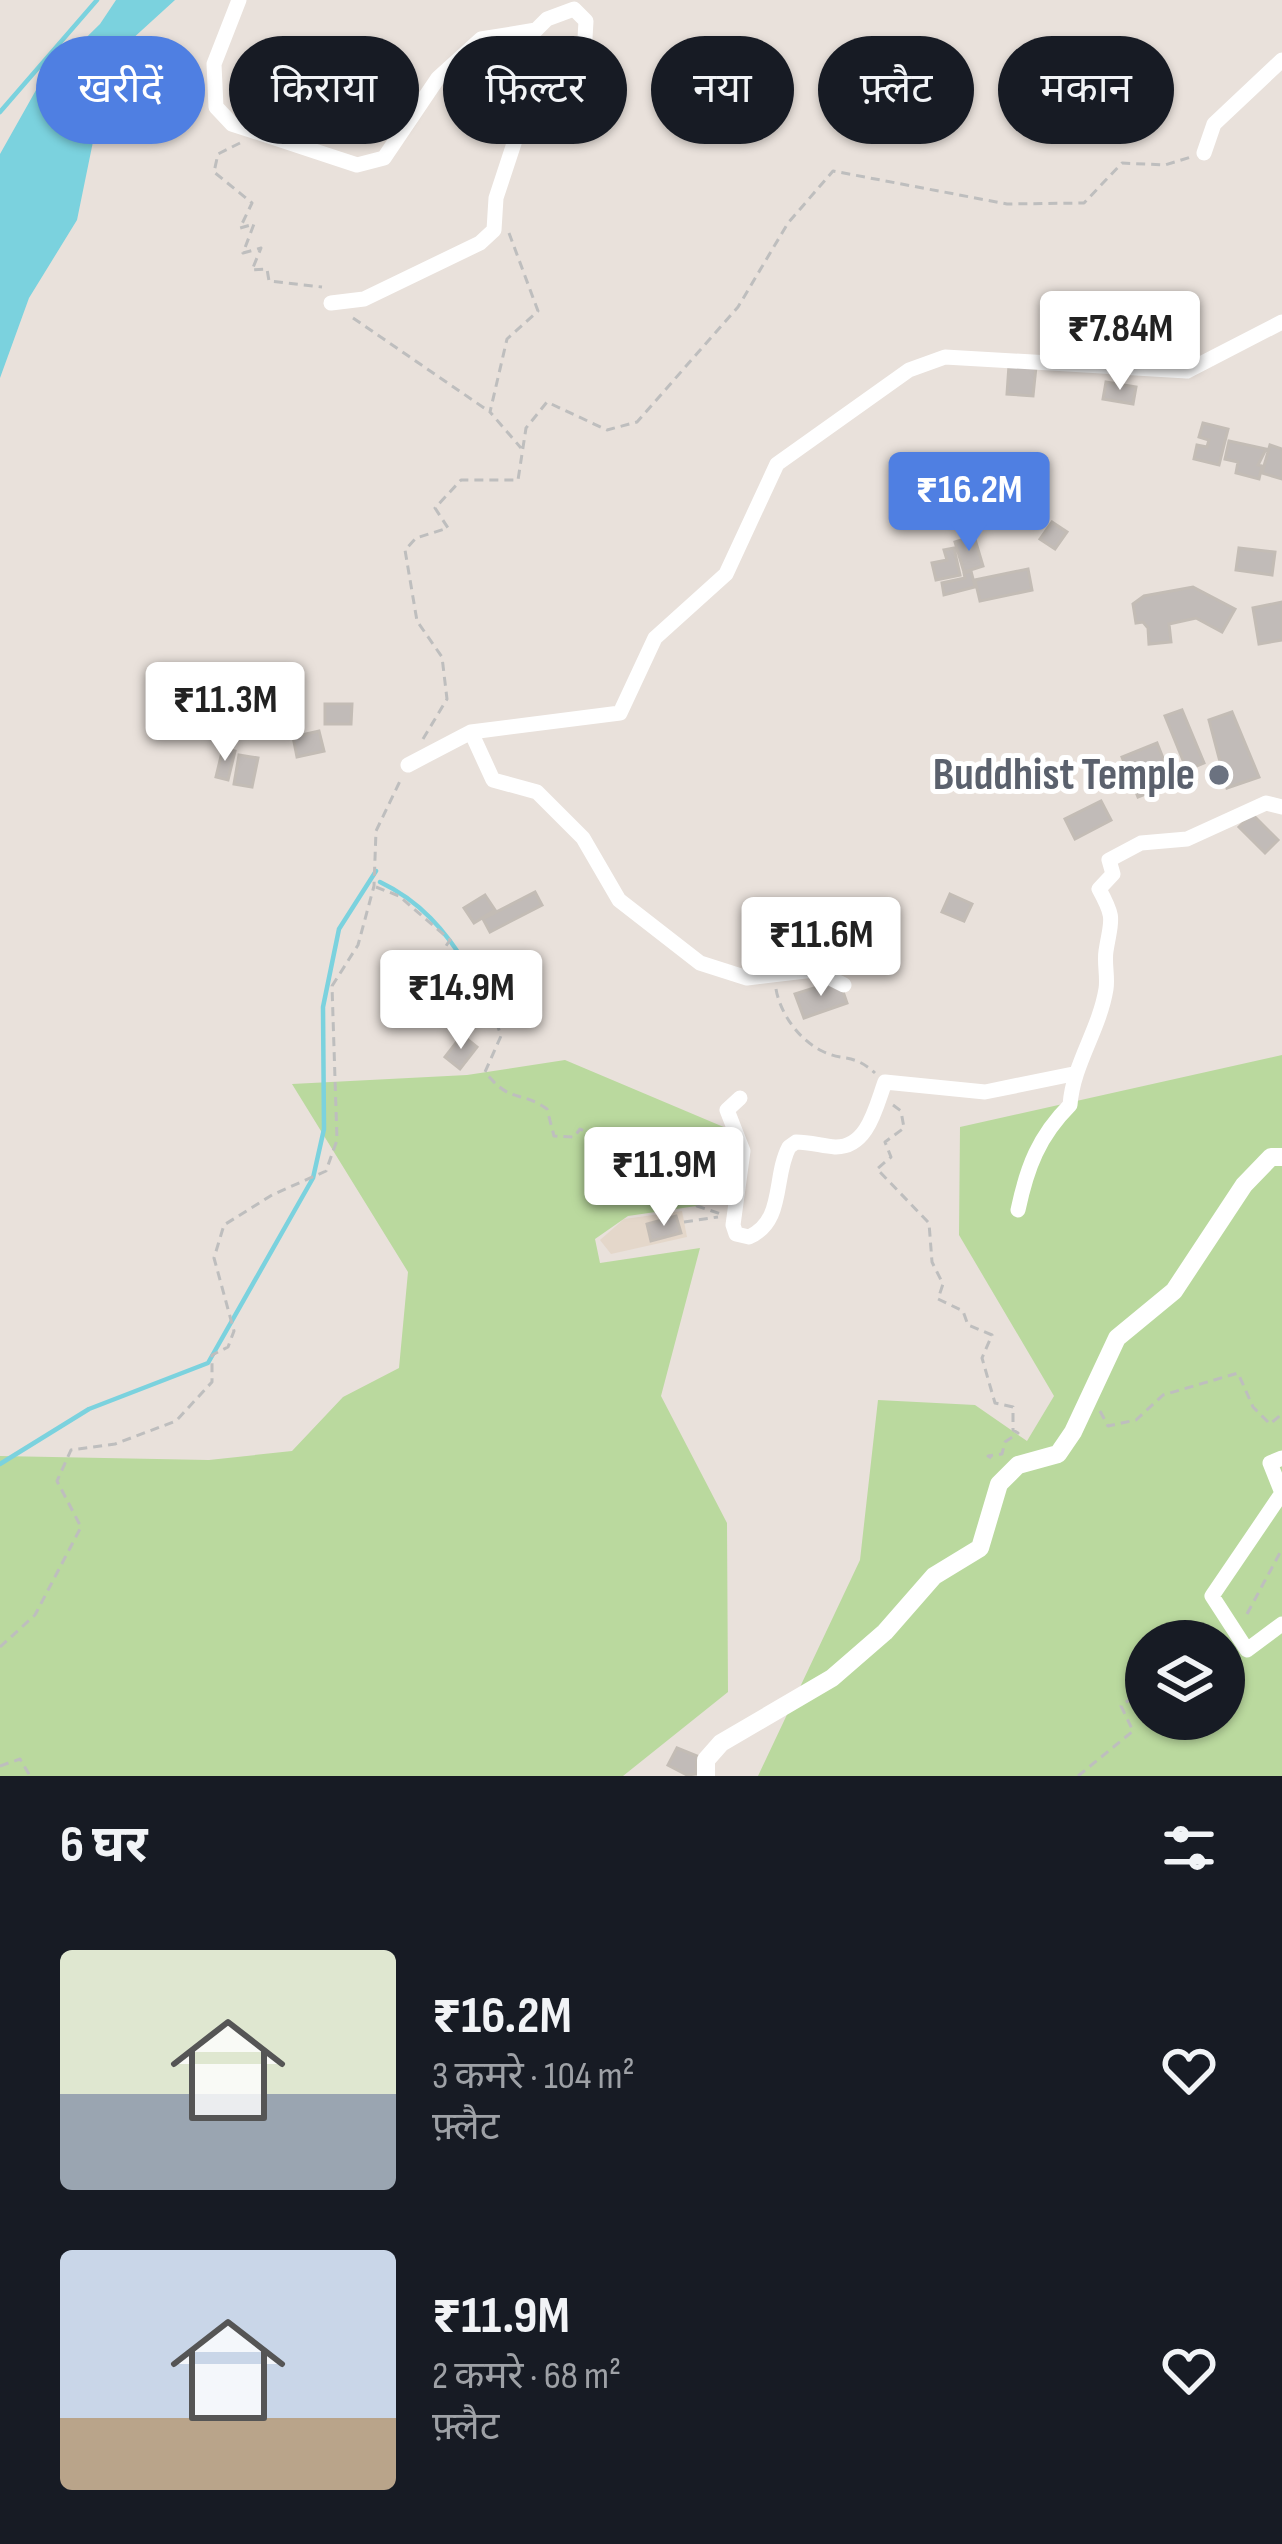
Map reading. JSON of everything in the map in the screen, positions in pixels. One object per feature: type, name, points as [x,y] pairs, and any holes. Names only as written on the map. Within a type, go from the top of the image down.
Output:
[{"type":"street","points":[[239,0],[214,64],[216,107],[232,124],[357,165],[384,158],[438,78],[481,39],[536,30],[574,9],[586,20],[584,55],[525,110],[508,155],[494,230],[481,243],[364,299],[331,303]]},
{"type":"street","points":[[1204,153],[1214,124],[1282,60]]},
{"type":"street","points":[[408,765],[471,732],[620,712],[655,638],[726,574],[777,464],[909,370],[945,357],[1187,371],[1282,322]]},
{"type":"street","points":[[471,732],[493,780],[538,792],[584,838],[619,900],[700,963],[747,978],[814,970],[844,985]]},
{"type":"street","points":[[1018,1210],[1027,1169],[1045,1131],[1070,1105],[1072,1074],[1084,1057],[1107,988],[1106,951],[1114,926],[1099,889],[1113,874],[1109,860],[1142,843],[1187,839],[1266,803],[1282,807]]},
{"type":"street","points":[[740,1098],[728,1110],[743,1151],[732,1217],[736,1234],[748,1237],[759,1232],[772,1215],[789,1147],[796,1142],[843,1147],[854,1140],[871,1126],[885,1082],[985,1092],[1072,1074]]},
{"type":"street","points":[[706,1776],[706,1760],[721,1743],[832,1678],[885,1632],[934,1576],[980,1548],[999,1484],[1018,1465],[1058,1454],[1117,1338],[1174,1292],[1244,1185],[1271,1157],[1282,1157]]},
{"type":"street","points":[[1230,1620],[1212,1596],[1282,1493],[1270,1463],[1282,1458]]},
{"type":"street","points":[[1245,1646],[1247,1650],[1282,1624]]},
{"type":"path","points":[[244,144],[218,154],[214,172],[252,203],[240,228],[254,224],[244,253],[261,248],[252,270],[267,269],[269,281],[325,288],[331,303],[490,412],[523,449]]},
{"type":"path","points":[[0,1647],[35,1615],[81,1527],[57,1481],[71,1450],[115,1444],[176,1421],[212,1382],[212,1355],[228,1347],[234,1331],[214,1258],[224,1225],[272,1195],[326,1171],[337,1140],[332,986],[358,945],[374,886],[376,831],[447,699],[442,657],[417,621],[405,550],[416,538],[448,528],[435,508],[461,480],[518,480],[526,428],[547,401],[607,430],[637,422],[737,307],[788,223],[833,171],[1007,204],[1084,203],[1122,164],[1166,165],[1204,153]]},
{"type":"path","points":[[490,412],[507,339],[538,311],[515,243],[495,210]]},
{"type":"path","points":[[374,886],[399,896],[449,940],[442,952],[497,1024],[501,1036],[485,1072],[506,1095],[532,1098],[547,1109],[554,1136],[574,1137],[580,1129],[592,1135],[591,1146],[601,1161],[624,1158],[676,1178],[690,1185],[697,1206],[732,1217]]},
{"type":"path","points":[[776,974],[777,997],[793,1028],[823,1052],[858,1057],[885,1082],[886,1100],[901,1111],[904,1128],[885,1142],[891,1156],[877,1169],[928,1223],[932,1262],[943,1283],[938,1299],[963,1311],[968,1325],[992,1336],[982,1358],[995,1403],[1013,1407],[1013,1430],[1018,1433],[1005,1442],[1002,1454],[988,1456],[996,1461],[999,1472],[1018,1465]]},
{"type":"path","points":[[684,1222],[732,1217]]},
{"type":"path","points":[[1090,1391],[1108,1426],[1136,1420],[1163,1395],[1238,1373],[1253,1407],[1270,1424],[1282,1414]]},
{"type":"path","points":[[1241,1620],[1254,1606],[1282,1549]]},
{"type":"path","points":[[1078,1776],[1125,1737]]},
{"type":"path","points":[[0,1766],[20,1759],[30,1776]]},
{"type":"shaded area","points":[[682,1211],[687,1237],[611,1254],[600,1240],[624,1219]]},
{"type":"green space","points":[[1282,1055],[1282,1776],[758,1776],[860,1560],[878,1400],[975,1405],[1027,1441],[1054,1396],[959,1235],[960,1127]]},
{"type":"green space","points":[[565,1060],[726,1128],[717,1203],[628,1216],[595,1239],[600,1263],[700,1248],[661,1396],[727,1523],[728,1692],[623,1776],[0,1776],[0,1456],[209,1460],[292,1451],[343,1397],[399,1368],[408,1272],[292,1084],[467,1075]]},
{"type":"water","points":[[116,0],[175,0],[135,36],[88,36]]},
{"type":"water","points":[[36,90],[36,144],[93,144],[77,220],[29,298],[0,378],[0,154]]},
{"type":"building","points":[[1106,315],[1121,316],[1120,354],[1105,353],[1105,343],[1088,342],[1088,331],[1106,332]]},
{"type":"building","points":[[1124,317],[1147,317],[1147,357],[1124,357]]},
{"type":"building","points":[[1160,318],[1169,318],[1169,357],[1149,357],[1149,329],[1160,329]]},
{"type":"building","points":[[1054,321],[1075,322],[1074,358],[1053,357]]},
{"type":"building","points":[[1009,365],[1036,367],[1033,396],[1007,394]]},
{"type":"building","points":[[1106,382],[1136,387],[1133,404],[1103,399]]},
{"type":"building","points":[[1203,423],[1228,429],[1219,465],[1194,459],[1197,445],[1207,447],[1209,440],[1199,437]]},
{"type":"building","points":[[1229,441],[1266,449],[1258,465],[1262,466],[1259,479],[1236,473],[1238,462],[1225,459]]},
{"type":"building","points":[[1270,445],[1282,449],[1282,479],[1262,473]]},
{"type":"building","points":[[1052,522],[1067,532],[1055,549],[1040,539]]},
{"type":"building","points":[[974,536],[983,566],[964,572],[955,542]]},
{"type":"building","points":[[954,548],[960,575],[936,580],[932,563],[947,560],[944,550]]},
{"type":"building","points":[[1239,548],[1275,552],[1272,575],[1236,570]]},
{"type":"building","points":[[1028,569],[1032,590],[980,601],[975,580]]},
{"type":"building","points":[[971,571],[975,587],[944,595],[942,583],[965,578],[964,573]]},
{"type":"building","points":[[1193,587],[1235,609],[1222,632],[1196,618],[1169,624],[1171,642],[1149,644],[1148,628],[1143,622],[1136,623],[1133,604],[1144,596]]},
{"type":"building","points":[[1282,602],[1282,640],[1259,644],[1253,608]]},
{"type":"building","points":[[267,687],[295,691],[291,717],[263,713]]},
{"type":"building","points":[[325,704],[352,704],[351,724],[325,724]]},
{"type":"building","points":[[1182,710],[1204,763],[1187,770],[1165,716]]},
{"type":"building","points":[[1232,712],[1259,777],[1227,788],[1209,720]]},
{"type":"building","points":[[319,731],[324,751],[297,757],[293,737]]},
{"type":"building","points":[[1157,743],[1173,783],[1138,797],[1122,757]]},
{"type":"building","points":[[223,748],[235,751],[228,780],[216,777]]},
{"type":"building","points":[[239,755],[258,758],[252,787],[234,784]]},
{"type":"building","points":[[1101,801],[1111,820],[1075,839],[1065,819]]},
{"type":"building","points":[[1252,814],[1278,840],[1265,853],[1239,827]]},
{"type":"building","points":[[535,892],[542,905],[490,932],[483,919]]},
{"type":"building","points":[[950,894],[972,904],[964,921],[942,912]]},
{"type":"building","points":[[485,895],[495,910],[474,923],[464,908]]},
{"type":"building","points":[[839,980],[847,1003],[804,1018],[795,994]]},
{"type":"building","points":[[462,1035],[477,1047],[460,1069],[445,1057]]},
{"type":"building","points":[[676,1216],[681,1233],[651,1241],[647,1224]]},
{"type":"building","points":[[677,1748],[697,1756],[696,1774],[687,1775],[668,1765]]},
{"type":"waterway","points":[[0,112],[97,0]]},
{"type":"waterway","points":[[0,1464],[89,1409],[208,1363],[313,1178],[324,1129],[323,1007],[339,929],[376,871]]},
{"type":"waterway","points":[[380,882],[431,918],[468,968]]},
{"type":"place","name":"Buddhist Temple","points":[[1219,775]]}]
